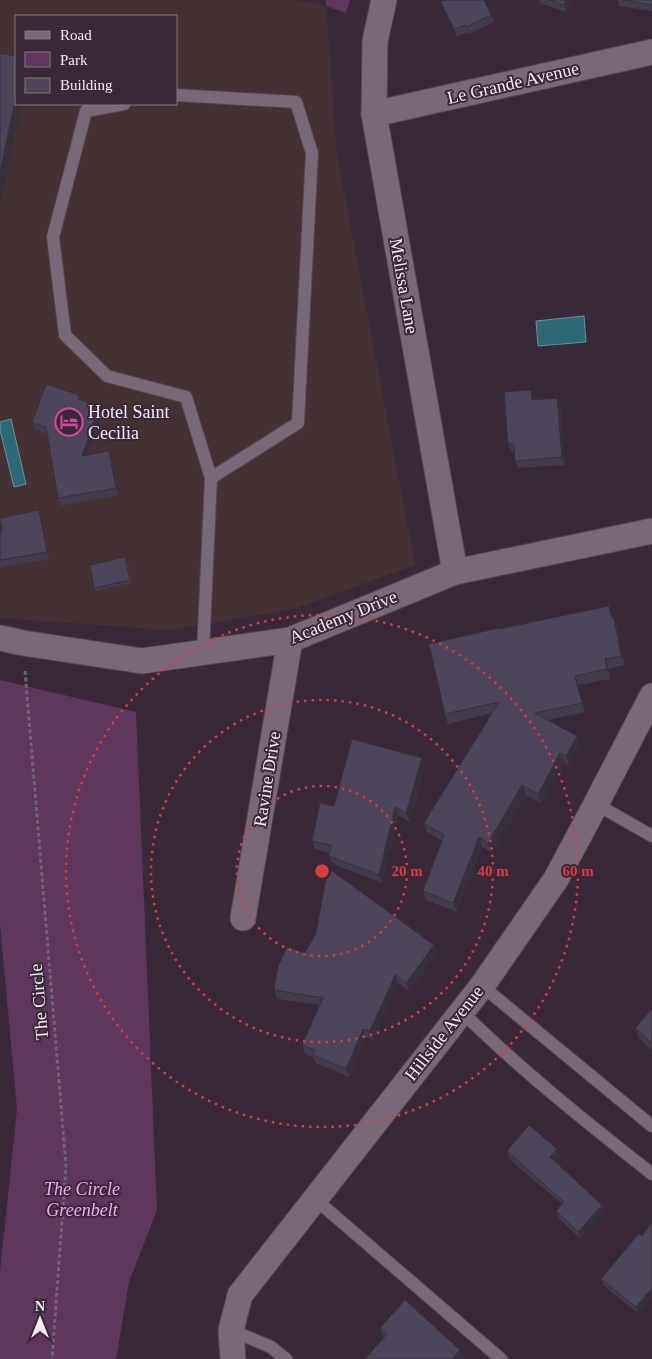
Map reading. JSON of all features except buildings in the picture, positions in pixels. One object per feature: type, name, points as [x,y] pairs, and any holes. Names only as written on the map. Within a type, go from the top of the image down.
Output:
[{"type":"street","name":"Melissa Lane","points":[[384,0],[375,41],[374,114],[456,572]]},
{"type":"street","name":"Le Grande Avenue","points":[[374,114],[652,52]]},
{"type":"street","name":"Academy Drive","points":[[11,640],[142,661],[290,640],[456,572],[652,531]]},
{"type":"street","name":"Ravine Drive","points":[[243,918],[290,640]]},
{"type":"street","name":"Hillside Avenue","points":[[233,1359],[231,1330],[240,1295],[482,986],[556,879],[652,696]]},
{"type":"lane","points":[[178,95],[296,102],[312,153],[298,423],[211,478]]},
{"type":"lane","points":[[119,105],[86,111],[53,237],[66,335],[107,376],[186,397],[211,478],[203,652]]},
{"type":"lane","points":[[596,804],[652,836]]},
{"type":"lane","points":[[482,986],[652,1126]]},
{"type":"lane","points":[[462,1012],[493,1043],[574,1112],[652,1174]]},
{"type":"lane","points":[[315,1199],[501,1359]]},
{"type":"lane","points":[[231,1330],[271,1347],[286,1359]]},
{"type":"path","name":"The Circle","points":[[11,640],[66,1166],[52,1359]]},
{"type":"shaded area","points":[[0,0],[294,0],[326,6],[337,155],[415,565],[294,609],[168,630],[0,618]]},
{"type":"green space","points":[[326,0],[350,0],[346,13],[326,6]]},
{"type":"green space","name":"The Circle Greenbelt","points":[[0,680],[136,712],[157,1210],[129,1282],[116,1359],[0,1359],[0,1272],[17,1109],[0,923]]},
{"type":"water","points":[[584,316],[586,342],[538,346],[536,321]]},
{"type":"water","points":[[11,419],[26,484],[14,487],[0,430],[0,422]]},
{"type":"place","name":"Hotel Saint Cecilia","points":[[69,422]]}]
